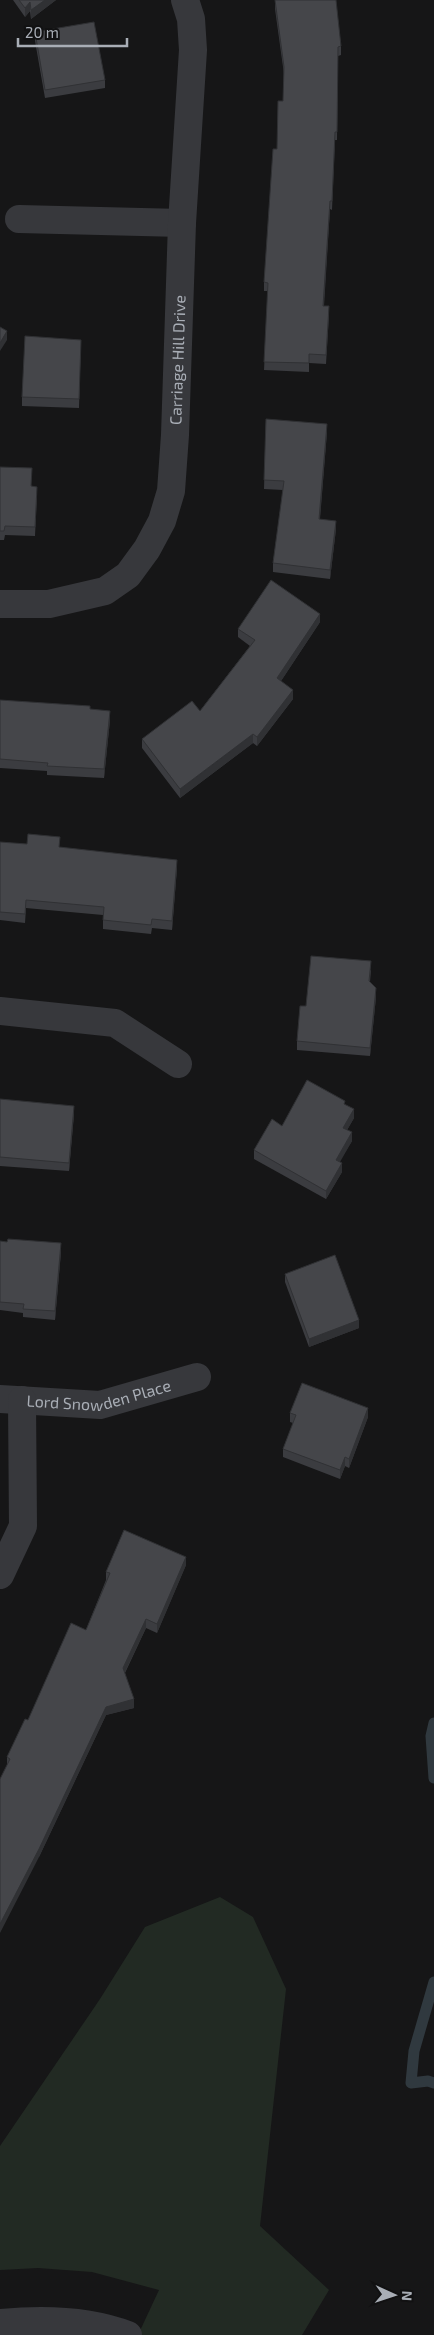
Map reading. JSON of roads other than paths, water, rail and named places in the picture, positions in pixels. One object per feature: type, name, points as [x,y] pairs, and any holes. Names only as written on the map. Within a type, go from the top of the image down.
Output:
[{"type":"street","name":"Carriage Hill Drive","points":[[0,604],[49,604],[105,591],[128,575],[147,549],[162,521],[171,491],[175,435],[182,223],[193,50],[191,19],[186,0]]},
{"type":"street","points":[[19,219],[182,223]]},
{"type":"street","points":[[0,1011],[115,1023],[178,1064]]},
{"type":"street","name":"Lord Snowden Place","points":[[11,1399],[100,1405],[196,1377]]},
{"type":"street","points":[[0,1575],[23,1526],[11,1399]]},
{"type":"street","points":[[0,2323],[32,2321],[71,2323],[99,2327],[128,2335]]},
{"type":"waterway","points":[[434,1723],[431,1736],[434,1778]]},
{"type":"waterway","points":[[434,1982],[414,2051],[411,2083],[428,2081],[434,2083]]}]
